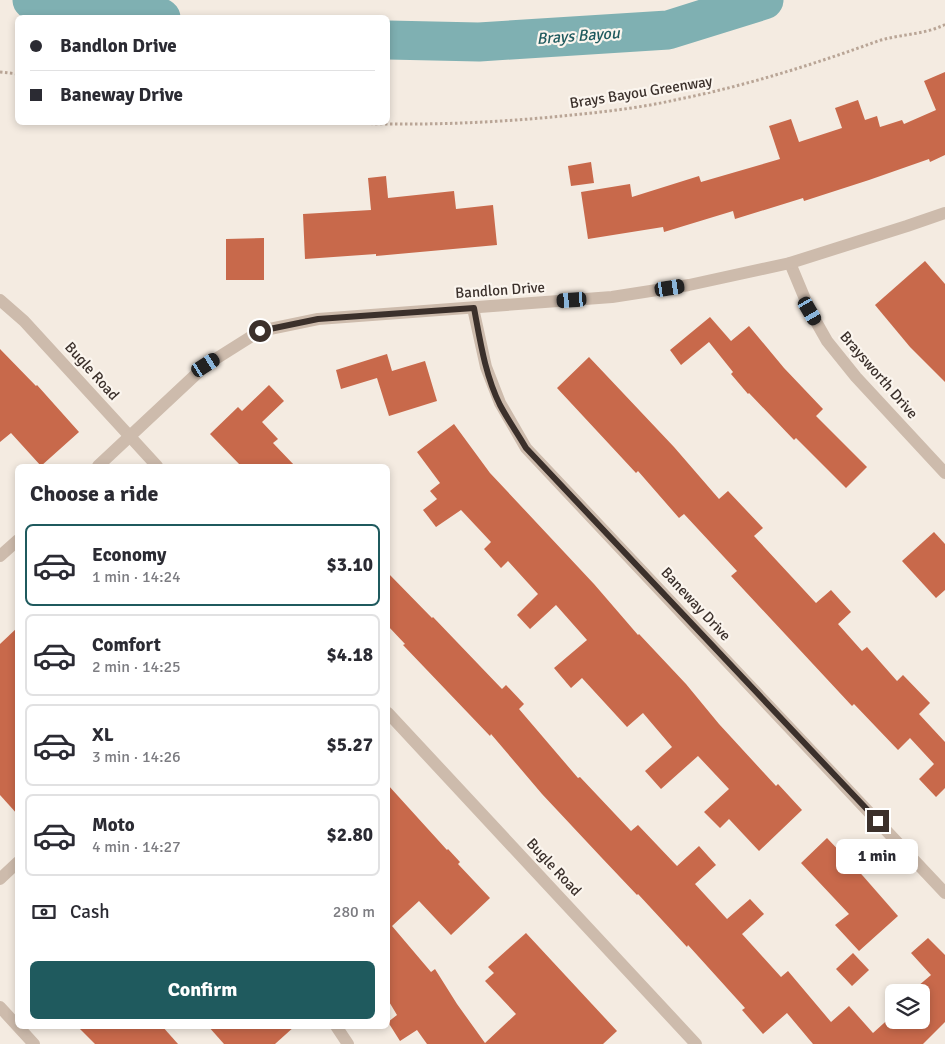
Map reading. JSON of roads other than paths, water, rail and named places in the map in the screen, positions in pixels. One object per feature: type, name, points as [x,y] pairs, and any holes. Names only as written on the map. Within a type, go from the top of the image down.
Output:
[{"type":"street","name":"Bandlon Drive","points":[[100,464],[206,365],[260,331],[318,319],[612,297],[689,285],[790,263],[945,213]]},
{"type":"street","name":"Braysworth Drive","points":[[790,263],[810,311],[827,341],[856,377],[945,473]]},
{"type":"street","name":"Bugle Road","points":[[0,300],[24,321],[155,464]]},
{"type":"street","name":"Baneway Drive","points":[[474,308],[486,367],[500,404],[526,448],[945,893]]},
{"type":"street","points":[[0,556],[15,543]]},
{"type":"street","name":"Bugle Road","points":[[390,715],[696,1044]]},
{"type":"street","points":[[0,879],[15,865]]},
{"type":"street","points":[[0,1007],[15,1023]]},
{"type":"street","points":[[20,1029],[34,1044]]},
{"type":"street","points":[[338,1029],[348,1044]]},
{"type":"waterway","name":"Brays Bayou","points":[[32,0],[140,15]]},
{"type":"waterway","name":"Brays Bayou","points":[[390,40],[479,42],[668,30],[764,0]]}]
